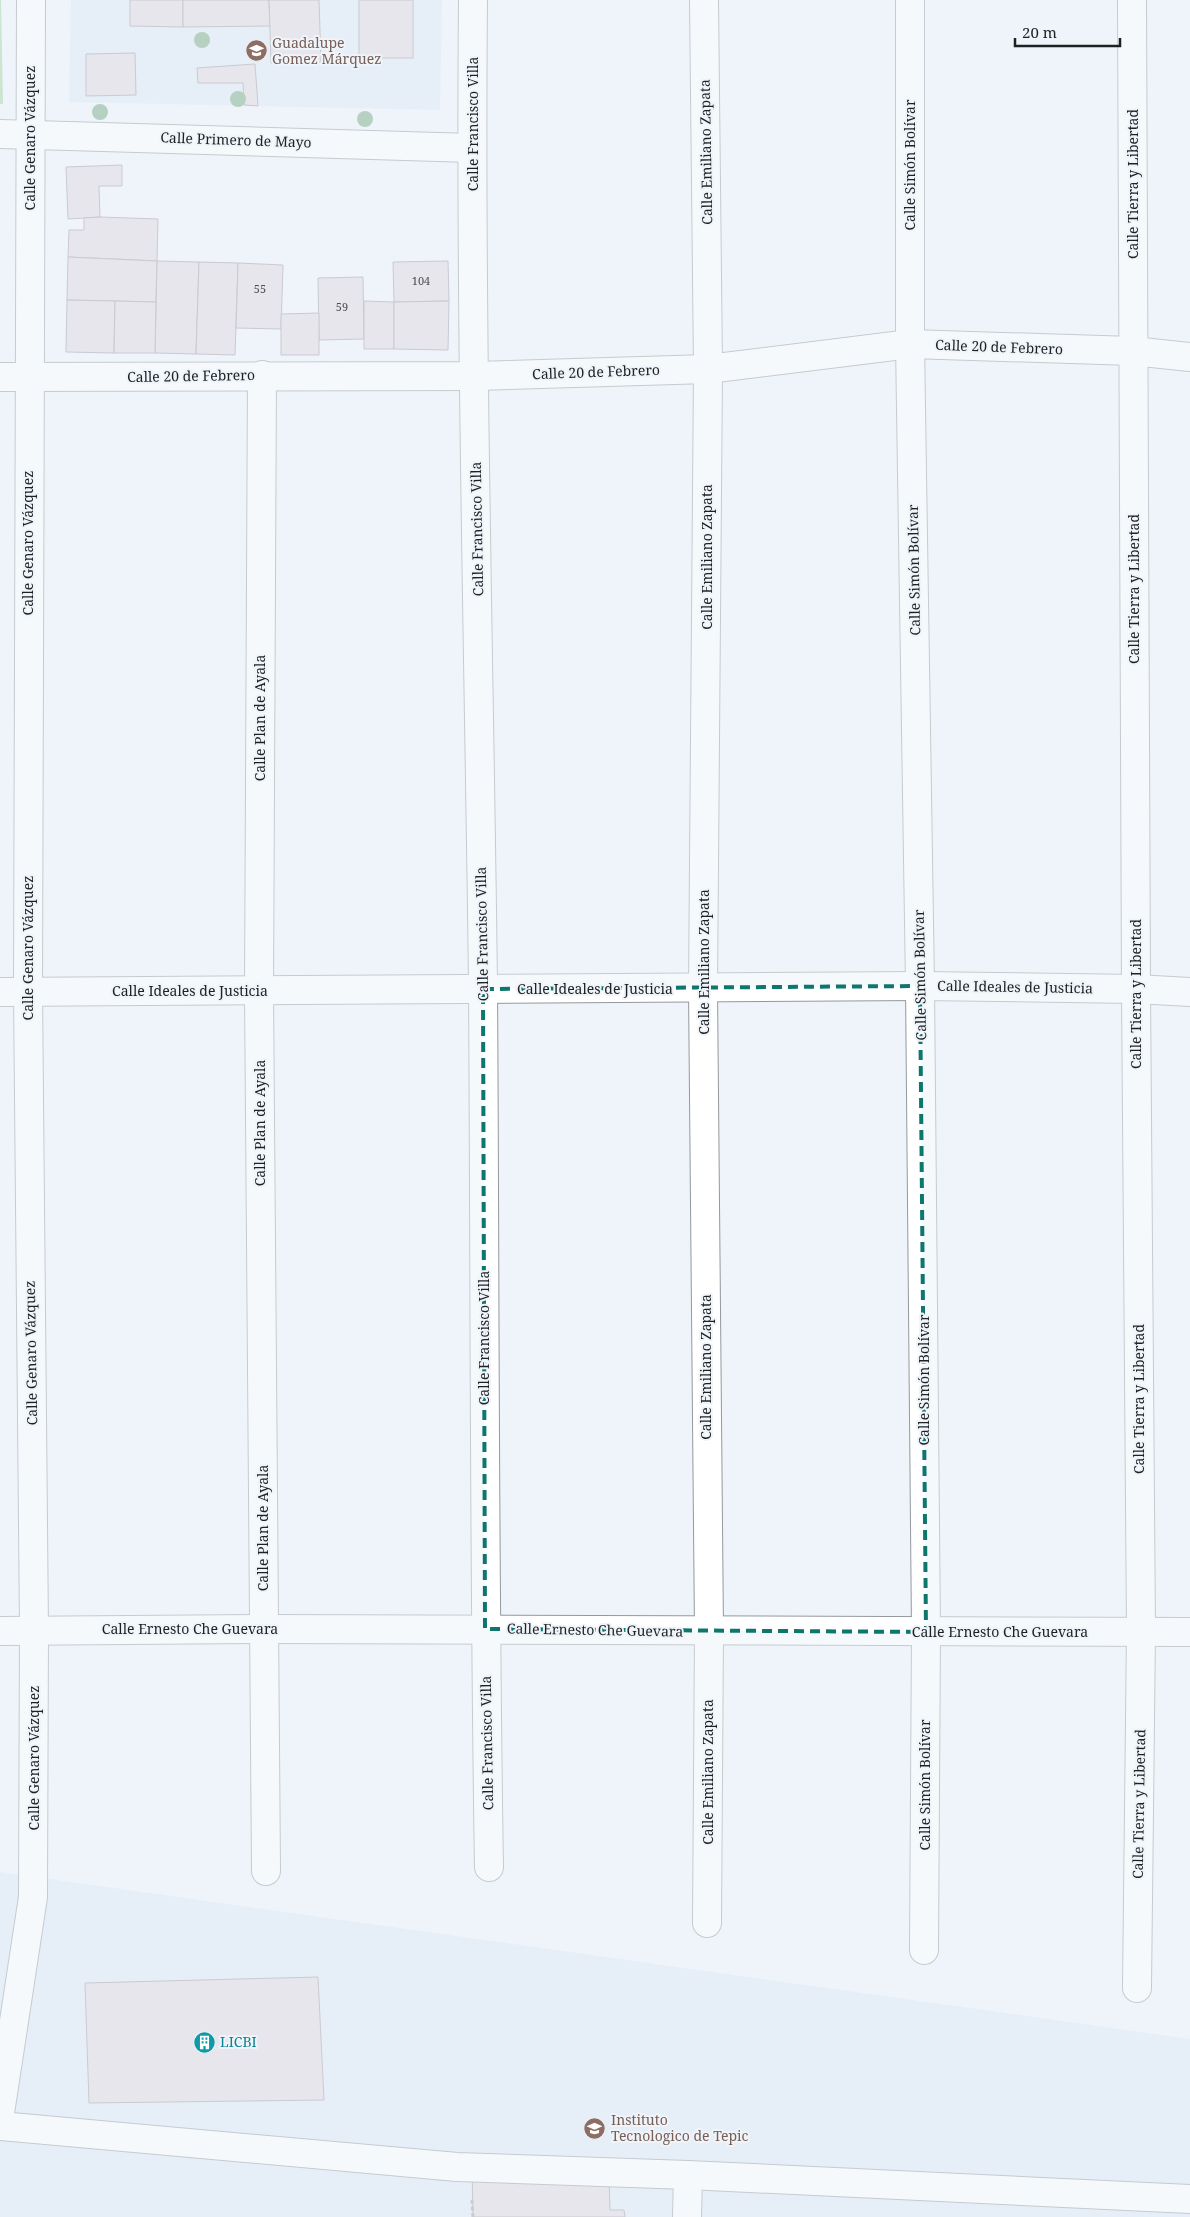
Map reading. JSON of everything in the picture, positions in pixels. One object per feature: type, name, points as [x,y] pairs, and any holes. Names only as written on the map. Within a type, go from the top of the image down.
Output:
[{"type":"street","name":"Calle Genaro Vázquez","points":[[0,2113],[33,1897],[34,1630],[28,991],[28,377],[31,0]]},
{"type":"street","name":"Calle Francisco Villa","points":[[473,0],[472,148],[483,989],[485,1629],[490,1867]]},
{"type":"street","name":"Calle Emiliano Zapata","points":[[704,0],[708,369],[703,988],[709,1632],[707,1923]]},
{"type":"street","name":"Calle Simón Bolívar","points":[[910,0],[910,344],[920,986],[926,1632],[924,1950]]},
{"type":"street","name":"Calle Tierra y Libertad","points":[[1132,0],[1141,1631],[1137,1988]]},
{"type":"street","name":"Calle Primero de Mayo","points":[[0,134],[472,148]]},
{"type":"street","name":"Calle 20 de Febrero","points":[[0,377],[475,376],[708,369],[910,344],[1133,351],[1190,357]]},
{"type":"street","name":"Calle Plan de Ayala","points":[[262,375],[258,991],[266,1871]]},
{"type":"street","name":"Calle Ideales de Justicia","points":[[0,992],[920,986],[1136,989],[1190,992]]},
{"type":"street","name":"Calle Ernesto Che Guevara","points":[[0,1630],[264,1628],[709,1632],[1190,1632]]},
{"type":"street","points":[[0,2126],[457,2167],[688,2175],[1190,2199]]},
{"type":"street","points":[[687,2217],[688,2175]]},
{"type":"highlighted area","points":[[920,986],[926,1632],[485,1629],[483,989]]},
{"type":"shaded area","name":"Guadalupe Gomez Márquez","points":[[71,0],[442,0],[440,110],[69,102]]},
{"type":"shaded area","name":"Instituto Tecnologico de Tepic","points":[[0,1872],[1190,2039],[1190,2217],[0,2217]]},
{"type":"green space","points":[[1,0],[3,104],[0,104]]},
{"type":"building","points":[[130,0],[183,0],[183,27],[130,26]]},
{"type":"building","points":[[183,0],[269,0],[270,26],[183,27]]},
{"type":"building","points":[[269,0],[319,0],[321,62],[271,63]]},
{"type":"building","points":[[359,0],[413,0],[413,58],[359,58]]},
{"type":"building","points":[[135,53],[136,95],[86,96],[86,54]]},
{"type":"building","points":[[255,64],[258,106],[244,105],[243,83],[198,83],[197,68]]},
{"type":"building","points":[[122,165],[122,186],[99,186],[100,217],[68,219],[66,167]]},
{"type":"building","points":[[84,218],[158,219],[157,261],[68,257],[69,230],[84,230]]},
{"type":"building","points":[[68,257],[157,261],[156,302],[67,300]]},
{"type":"building","points":[[157,261],[199,262],[196,354],[155,353]]},
{"type":"building","points":[[448,261],[449,301],[394,302],[393,262]]},
{"type":"building","points":[[199,262],[238,263],[235,355],[196,354]]},
{"type":"building","points":[[238,263],[283,265],[281,329],[236,328]]},
{"type":"building","points":[[363,277],[364,339],[319,340],[318,278]]},
{"type":"building","points":[[67,300],[115,301],[114,353],[66,352]]},
{"type":"building","points":[[115,301],[156,302],[155,353],[114,353]]},
{"type":"building","points":[[364,301],[394,302],[394,349],[364,349]]},
{"type":"building","points":[[449,301],[448,350],[394,349],[394,302]]},
{"type":"building","points":[[319,313],[319,355],[281,355],[281,314]]},
{"type":"building","name":"LICBI","points":[[318,1977],[324,2100],[89,2103],[85,1983]]},
{"type":"building","points":[[472,2168],[609,2173],[610,2210],[624,2210],[625,2217],[473,2217]]},
{"type":"place","name":"Guadalupe Gomez Márquez","points":[[256,51]]},
{"type":"place","name":"LICBI","points":[[204,2042]]},
{"type":"place","name":"Instituto Tecnologico de Tepic","points":[[595,2128]]}]
